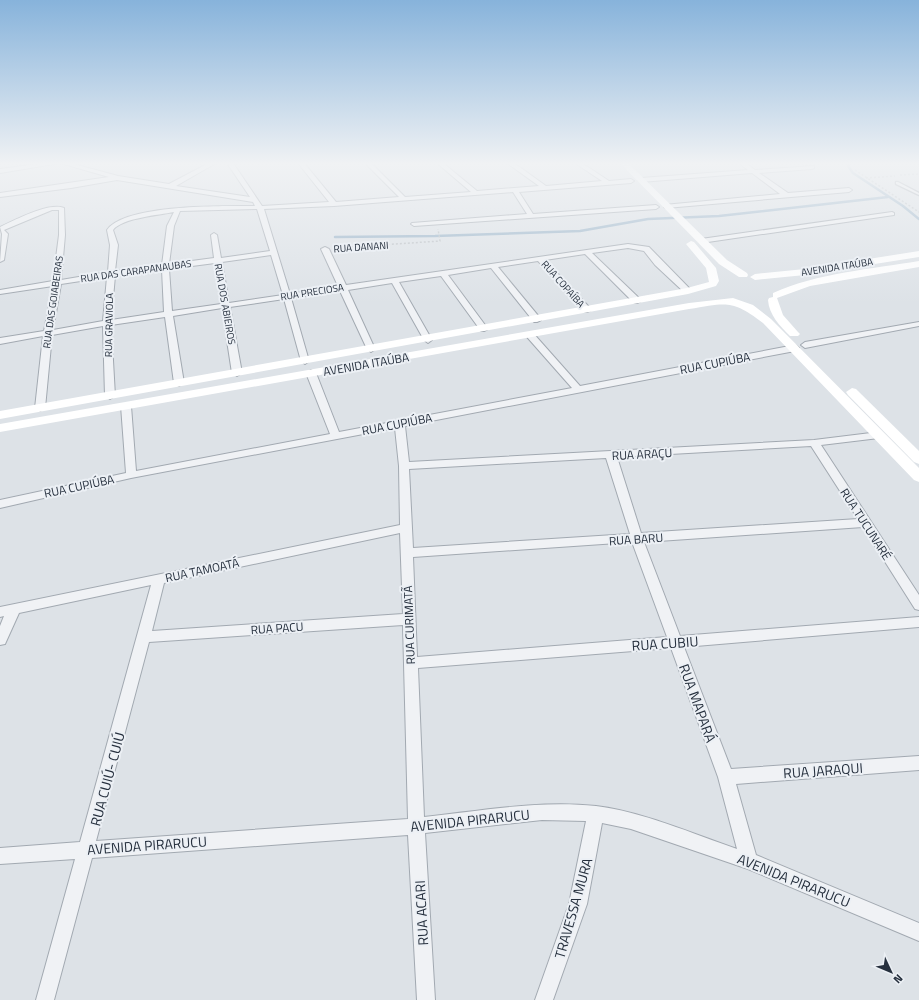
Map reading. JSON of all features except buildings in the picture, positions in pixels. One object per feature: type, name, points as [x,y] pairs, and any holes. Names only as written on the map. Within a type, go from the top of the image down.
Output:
[{"type":"street","name":"RUA DAS GOIABEIRAS","points":[[0,229],[48,210]]},
{"type":"street","name":"RUA DAS GOIABEIRAS","points":[[40,408],[48,333],[57,283],[62,213],[60,210]]},
{"type":"street","name":"RUA GRAVIOLA","points":[[110,396],[107,322],[114,245],[110,227],[122,222],[175,210]]},
{"type":"street","points":[[178,210],[170,228],[166,266],[167,315],[179,383]]},
{"type":"street","points":[[260,210],[305,361]]},
{"type":"street","points":[[528,210],[531,215]]},
{"type":"street","points":[[414,224],[614,210]]},
{"type":"street","points":[[658,210],[711,268],[713,289],[717,294],[736,302],[761,316],[800,347],[919,459]]},
{"type":"street","points":[[670,210],[723,262],[743,275],[755,277],[772,285],[776,290],[775,310],[800,347],[919,477]]},
{"type":"street","points":[[701,241],[892,214]]},
{"type":"street","points":[[0,229],[5,234],[0,260]]},
{"type":"street","name":"RUA DOS ABIEIROS","points":[[214,235],[237,373]]},
{"type":"street","name":"RUA PRECIOSA","points":[[0,341],[107,322],[167,315],[343,287],[624,246],[634,246],[646,249],[658,264],[688,291]]},
{"type":"street","name":"RUA DANANI","points":[[324,249],[371,350]]},
{"type":"street","points":[[587,252],[637,301]]},
{"type":"street","name":"RUA DAS CARAPANAUBAS","points":[[0,292],[166,266],[273,253]]},
{"type":"street","name":"AVENIDA ITAÚBA","points":[[755,277],[805,272],[919,254]]},
{"type":"street","name":"RUA COPAÍBA","points":[[540,259],[586,310]]},
{"type":"street","points":[[878,260],[892,269]]},
{"type":"street","points":[[863,263],[876,272]]},
{"type":"street","name":"AVENIDA ITAÚBA","points":[[0,414],[110,396],[158,393],[311,373],[714,302],[761,304],[792,288],[919,264]]},
{"type":"street","points":[[493,266],[537,320]]},
{"type":"street","points":[[443,273],[484,330]]},
{"type":"street","name":"AVENIDA ITAÚBA","points":[[0,428],[126,406],[179,383],[484,330],[637,301],[688,291],[713,283],[722,276],[743,275]]},
{"type":"street","points":[[394,280],[428,340]]},
{"type":"street","name":"RUA CUPIÚBA","points":[[0,504],[130,475],[919,324]]},
{"type":"street","points":[[530,335],[578,389]]},
{"type":"street","points":[[311,373],[336,436]]},
{"type":"street","points":[[126,406],[130,475]]},
{"type":"street","name":"RUA CURIMATÃ","points":[[400,424],[404,466],[416,826]]},
{"type":"street","name":"RUA ARAÇU","points":[[404,466],[612,456],[814,443],[879,435]]},
{"type":"street","name":"RUA TUCUNARÉ","points":[[814,443],[919,605]]},
{"type":"street","name":"RUA MAPARÁ","points":[[612,456],[637,539],[726,777],[749,861]]},
{"type":"street","name":"RUA BARU","points":[[406,553],[865,523]]},
{"type":"street","name":"RUA TAMOATÁ","points":[[0,612],[405,528]]},
{"type":"street","name":"RUA CUIÚ- CUIÚ","points":[[45,1000],[145,637],[159,580]]},
{"type":"street","points":[[0,640],[14,609]]},
{"type":"street","name":"RUA PACU","points":[[145,637],[409,619]]},
{"type":"street","name":"RUA CUBIU","points":[[411,663],[919,622]]},
{"type":"street","name":"RUA JARAQUI","points":[[726,777],[919,763]]},
{"type":"street","name":"AVENIDA PIRARUCU","points":[[0,856],[416,826],[542,812],[596,814],[631,821],[749,861],[919,932]]},
{"type":"street","name":"TRAVESSA MURA","points":[[544,1000],[578,904],[596,814]]},
{"type":"street","name":"RUA ACARI","points":[[416,826],[426,1000]]},
{"type":"path","name":"RUA DANANI","points":[[324,249],[440,241],[437,223]]},
{"type":"waterway","points":[[335,237],[435,236],[580,231],[648,219],[719,216],[775,210]]},
{"type":"waterway","points":[[908,210],[919,219]]}]
